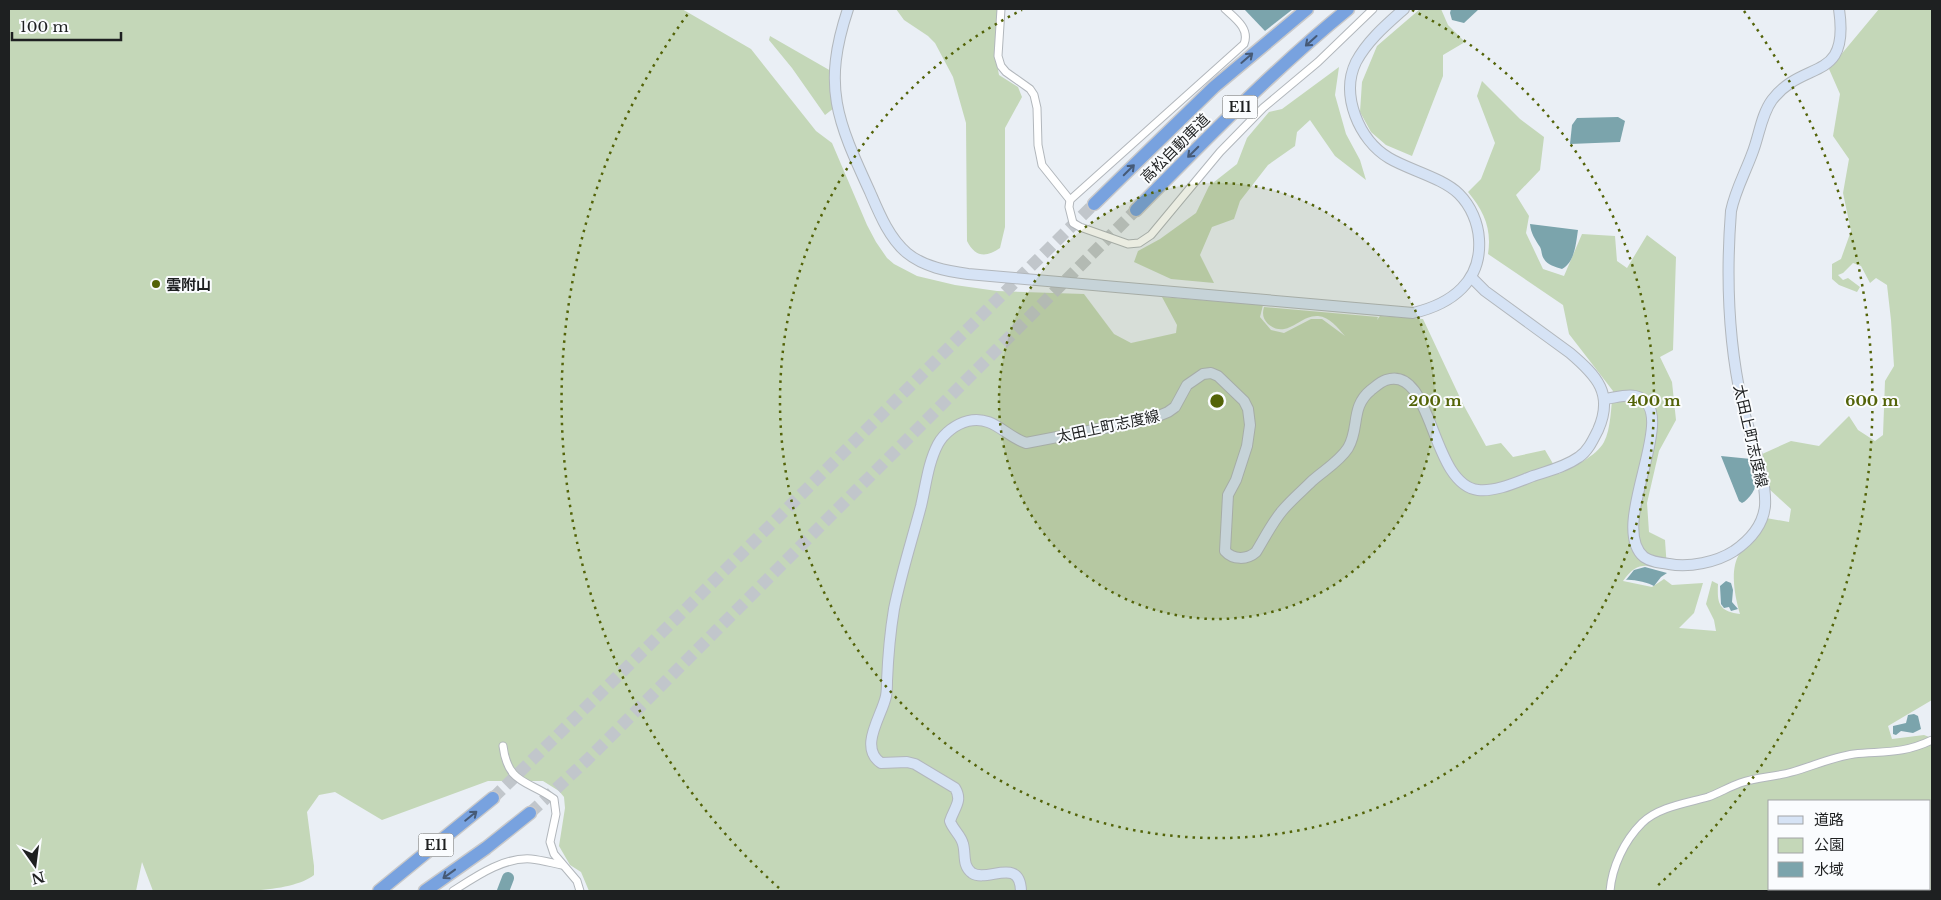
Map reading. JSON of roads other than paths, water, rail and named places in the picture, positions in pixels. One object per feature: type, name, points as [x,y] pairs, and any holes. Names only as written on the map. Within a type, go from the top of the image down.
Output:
[{"type":"highway","name":"高松自動車道","points":[[1094,204],[1214,87],[1307,9]]},
{"type":"highway","name":"高松自動車道","points":[[1136,210],[1210,135],[1286,63],[1348,9]]},
{"type":"highway","name":"E11","points":[[379,891],[493,798]]},
{"type":"highway","name":"E11","points":[[425,891],[494,842],[530,813]]},
{"type":"main road","points":[[848,9],[838,47],[835,68],[835,96],[839,116],[859,169],[884,221],[899,246],[918,260],[943,270],[968,274],[1413,313],[1428,309],[1448,298],[1467,284],[1477,265],[1480,250],[1475,220],[1459,194],[1387,157],[1370,142],[1360,128],[1354,114],[1351,76],[1356,63],[1369,42],[1404,9]]},
{"type":"main road","name":"太田上町志度線","points":[[1021,891],[1014,874],[1007,872],[981,875],[969,871],[966,865],[963,844],[950,821],[959,801],[959,794],[956,788],[915,764],[907,762],[881,763],[875,758],[872,748],[874,730],[886,697],[890,630],[894,607],[932,459],[939,442],[948,432],[960,424],[978,420],[996,424],[1017,440],[1026,442],[1151,419],[1168,412],[1187,385],[1194,379],[1203,374],[1218,376],[1244,401],[1250,417],[1246,446],[1236,480],[1228,496],[1225,551],[1227,554],[1237,558],[1250,558],[1256,552],[1282,511],[1314,479],[1343,456],[1354,434],[1359,403],[1364,396],[1386,380],[1395,379],[1403,381],[1410,386],[1427,413],[1447,465],[1461,483],[1481,490],[1514,483],[1581,456],[1589,447],[1601,422],[1605,410],[1605,399],[1633,395],[1640,397],[1650,409],[1653,418],[1652,438],[1636,498],[1634,521],[1636,543],[1639,552],[1645,558],[1654,562],[1678,566],[1695,564],[1729,554],[1750,538],[1762,518],[1765,496],[1742,402],[1730,330],[1728,302],[1733,200],[1752,155],[1768,106],[1779,92],[1789,84],[1830,62],[1836,54],[1840,44],[1841,32],[1839,9]]},
{"type":"main road","points":[[1471,278],[1576,358],[1600,384],[1605,399]]},
{"type":"street","points":[[1001,9],[998,56],[1001,66],[1006,72],[1030,88],[1034,95],[1037,108],[1038,145],[1042,166],[1070,200],[1070,216],[1073,223],[1128,244],[1139,242],[1151,235],[1220,152],[1263,108],[1318,62],[1373,9]]},
{"type":"street","points":[[1070,200],[1244,44],[1246,32],[1241,23],[1226,9]]},
{"type":"street","points":[[1610,891],[1611,877],[1617,860],[1642,822],[1653,816],[1708,797],[1740,783],[1791,772],[1838,757],[1855,754],[1898,752],[1932,740]]},
{"type":"street","points":[[504,746],[505,757],[511,772],[519,779],[554,799],[556,814],[550,842],[554,854],[577,882],[580,891]]},
{"type":"street","points":[[453,891],[476,876],[518,859],[531,859],[562,865]]},
{"type":"water","points":[[1244,9],[1293,9],[1265,31]]},
{"type":"water","points":[[1451,9],[1479,9],[1464,23],[1452,20]]},
{"type":"water","points":[[1618,117],[1625,121],[1620,142],[1570,144],[1572,125],[1577,118]]},
{"type":"water","points":[[1530,224],[1578,230],[1574,252],[1566,266],[1562,269],[1552,266],[1545,261],[1541,248],[1532,234]]},
{"type":"water","points":[[1721,456],[1751,459],[1758,479],[1752,493],[1742,503],[1739,501]]},
{"type":"water","points":[[1645,567],[1667,573],[1654,586],[1640,581],[1626,580],[1634,570]]},
{"type":"water","points":[[1726,581],[1731,583],[1733,590],[1732,602],[1738,609],[1731,611],[1729,607],[1724,608],[1721,604],[1720,586]]},
{"type":"water","points":[[1914,714],[1918,716],[1921,729],[1913,733],[1901,731],[1896,735],[1893,734],[1893,726],[1906,723],[1908,715]]},
{"type":"waterway","points":[[503,891],[508,878]]},
{"type":"tunnel","points":[[493,798],[1094,204]]},
{"type":"tunnel","points":[[530,813],[587,760],[1136,210]]},
{"type":"place","name":"雲附山","points":[[156,284]]}]
